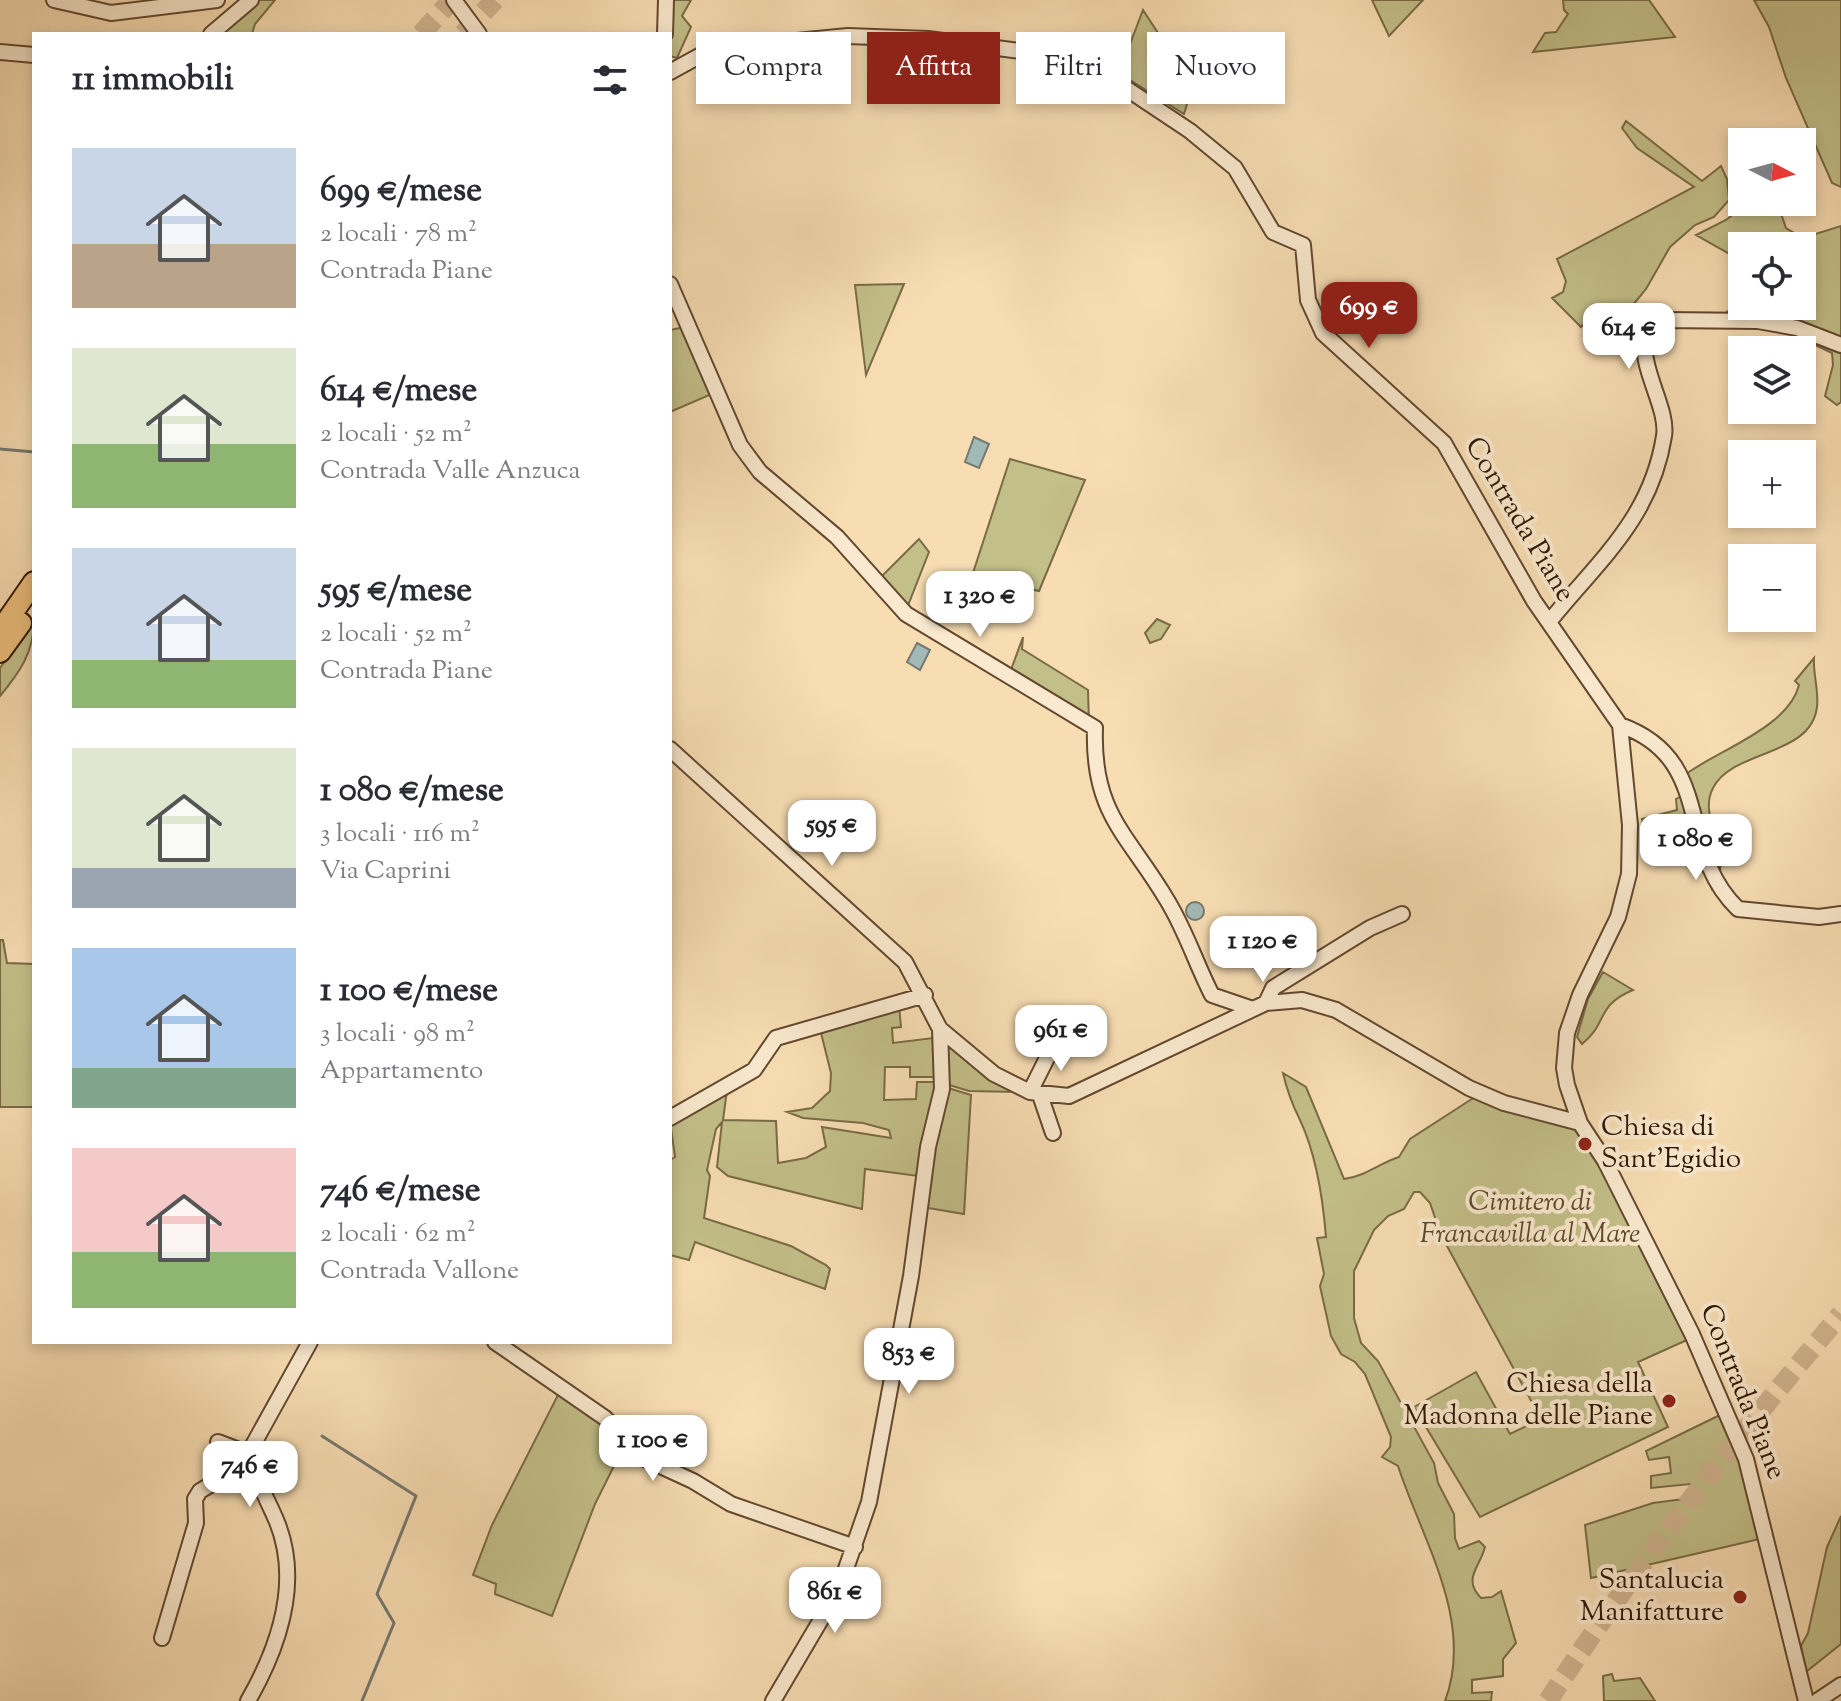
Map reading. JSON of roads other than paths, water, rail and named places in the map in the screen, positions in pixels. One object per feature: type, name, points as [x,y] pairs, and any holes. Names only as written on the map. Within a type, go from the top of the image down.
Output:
[{"type":"highway","points":[[0,631],[32,585]]},
{"type":"highway","points":[[0,652],[32,607]]},
{"type":"street","points":[[54,0],[111,13],[217,0]]},
{"type":"street","points":[[213,32],[251,0]]},
{"type":"street","points":[[454,0],[478,32]]},
{"type":"street","points":[[665,32],[666,0]]},
{"type":"street","name":"Contrada Piane","points":[[672,71],[712,49],[848,36],[928,39],[1043,54],[1091,65],[1119,81],[1235,168],[1273,232],[1303,245],[1308,300],[1323,333],[1444,443],[1549,622],[1620,725],[1630,825],[1629,874],[1618,917],[1580,995],[1567,1033],[1564,1068],[1580,1123],[1605,1161],[1692,1334],[1746,1459],[1806,1701]]},
{"type":"street","points":[[0,52],[32,55]]},
{"type":"street","points":[[672,289],[740,445],[760,472],[837,537],[906,614],[1095,728],[1094,759],[1099,789],[1118,833],[1166,898],[1212,995],[1260,1006]]},
{"type":"street","points":[[1549,622],[1612,552],[1639,507],[1657,468],[1666,420],[1644,354],[1645,336],[1653,325],[1665,320],[1758,321],[1797,328],[1841,345]]},
{"type":"street","points":[[1620,725],[1640,732],[1670,755],[1680,772],[1702,848],[1715,880],[1738,909],[1819,917],[1841,914]]},
{"type":"street","points":[[672,751],[905,962],[925,995],[940,1029],[942,1089],[928,1147],[911,1276],[889,1384],[879,1460],[855,1547],[839,1589],[773,1701]]},
{"type":"street","points":[[1260,1006],[1273,988],[1370,928],[1402,914]]},
{"type":"street","points":[[672,1117],[754,1070],[776,1038],[925,995]]},
{"type":"street","points":[[940,1029],[994,1074],[1035,1094],[1069,1096],[1260,1006],[1302,1000],[1336,1010],[1469,1088],[1504,1103],[1580,1123]]},
{"type":"street","points":[[1052,1028],[1058,1036],[1035,1094],[1053,1133]]},
{"type":"street","points":[[162,1638],[196,1523],[195,1499],[200,1491],[240,1467],[309,1344]]},
{"type":"street","points":[[498,1344],[605,1418],[626,1444],[643,1458],[693,1481],[731,1504],[855,1547]]},
{"type":"street","points":[[218,1442],[249,1454],[282,1536],[288,1573],[281,1623],[248,1701]]},
{"type":"street","points":[[1817,1701],[1841,1685]]},
{"type":"water","points":[[974,437],[989,444],[979,468],[965,462]]},
{"type":"water","points":[[917,643],[930,650],[920,670],[907,662]]},
{"type":"water","points":[[1195,902],[1204,911],[1195,920],[1186,911]]},
{"type":"waterway","points":[[0,449],[32,452]]},
{"type":"waterway","points":[[322,1436],[416,1496],[377,1594],[394,1623],[362,1701]]},
{"type":"tunnel","points":[[423,32],[452,0]]},
{"type":"tunnel","points":[[465,32],[495,0]]},
{"type":"tunnel","points":[[1548,1701],[1688,1503],[1841,1314]]},
{"type":"place","name":"Chiesa di Sant'Egidio","points":[[1585,1144]]},
{"type":"place","name":"Chiesa della Madonna delle Piane","points":[[1669,1401]]},
{"type":"place","name":"Santalucia Manifatture","points":[[1740,1597]]},
{"type":"park label","name":"Cimitero di Francavilla al Mare","points":[[1530,1219]]}]
